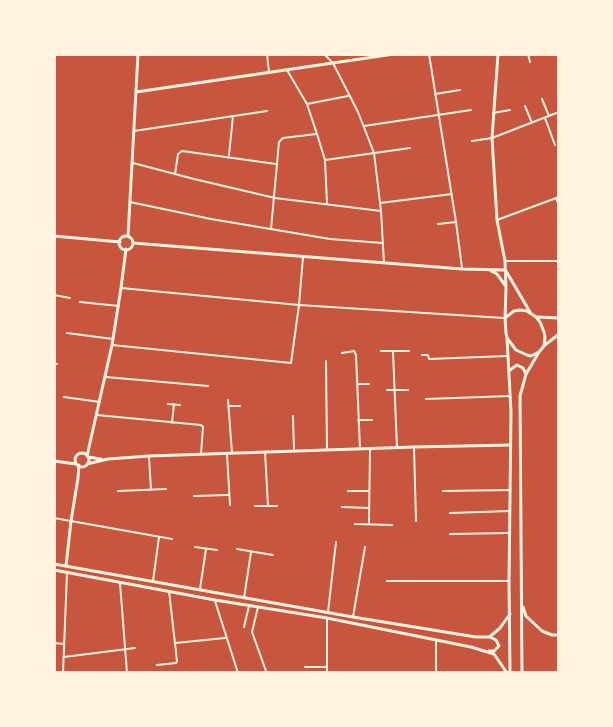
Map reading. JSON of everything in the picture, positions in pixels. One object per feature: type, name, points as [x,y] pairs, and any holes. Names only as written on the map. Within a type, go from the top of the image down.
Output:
[{"type":"main road","points":[[128,236],[138,54]]},
{"type":"main road","points":[[136,92],[394,54]]},
{"type":"main road","points":[[498,54],[492,138],[497,220],[505,261],[505,325],[511,412],[509,673]]},
{"type":"main road","points":[[54,236],[120,242]]},
{"type":"main road","points":[[120,242],[123,237],[128,236]]},
{"type":"main road","points":[[128,236],[133,243]]},
{"type":"main road","points":[[120,242],[121,246],[126,249]]},
{"type":"main road","points":[[126,249],[132,247],[133,243]]},
{"type":"main road","points":[[133,243],[462,269],[505,270]]},
{"type":"main road","points":[[78,478],[89,461],[90,442],[106,376],[119,306],[126,249]]},
{"type":"main road","points":[[489,270],[501,277],[506,288]]},
{"type":"main road","points":[[505,270],[530,312]]},
{"type":"main road","points":[[505,318],[514,311],[520,310],[536,316],[544,332],[544,346]]},
{"type":"main road","points":[[536,316],[559,318]]},
{"type":"main road","points":[[522,673],[520,396],[526,374],[539,352],[559,334]]},
{"type":"main road","points":[[507,338],[516,350],[527,356],[539,352]]},
{"type":"main road","points":[[509,371],[518,365],[526,374]]},
{"type":"main road","points":[[54,461],[77,457],[90,442]]},
{"type":"main road","points":[[54,461],[85,465],[108,459],[149,456],[510,445]]},
{"type":"main road","points":[[81,454],[108,459]]},
{"type":"main road","points":[[66,566],[78,478],[77,457]]},
{"type":"main road","points":[[54,564],[353,617],[496,639],[499,646],[494,651],[487,651]]},
{"type":"main road","points":[[54,570],[327,618],[487,651],[494,654],[509,673]]},
{"type":"main road","points":[[174,592],[176,585]]},
{"type":"main road","points":[[521,603],[526,616],[533,624],[542,631],[559,635]]},
{"type":"main road","points":[[489,637],[500,628],[510,614]]},
{"type":"street","points":[[267,54],[269,72]]},
{"type":"street","points":[[324,54],[333,63],[364,126],[374,153],[384,263]]},
{"type":"street","points":[[429,54],[462,269]]},
{"type":"street","points":[[528,54],[530,62]]},
{"type":"street","points":[[286,70],[307,104],[325,160],[327,204]]},
{"type":"street","points":[[435,94],[460,90]]},
{"type":"street","points":[[307,104],[349,96]]},
{"type":"street","points":[[542,99],[549,116]]},
{"type":"street","points":[[525,106],[532,123]]},
{"type":"street","points":[[364,126],[471,110]]},
{"type":"street","points":[[493,113],[510,110]]},
{"type":"street","points":[[134,131],[267,111]]},
{"type":"street","points":[[472,141],[492,138],[559,112]]},
{"type":"street","points":[[229,157],[233,116]]},
{"type":"street","points":[[545,118],[555,145]]},
{"type":"street","points":[[271,229],[280,140],[317,134]]},
{"type":"street","points":[[325,160],[410,148]]},
{"type":"street","points":[[176,174],[178,154],[182,151],[276,164]]},
{"type":"street","points":[[133,163],[275,198],[381,211]]},
{"type":"street","points":[[380,202],[452,194]]},
{"type":"street","points":[[497,220],[558,197],[559,205]]},
{"type":"street","points":[[130,202],[211,219],[330,239],[383,243]]},
{"type":"street","points":[[438,224],[456,222]]},
{"type":"street","points":[[112,345],[291,363],[303,256]]},
{"type":"street","points":[[505,261],[559,261]]},
{"type":"street","points":[[121,288],[299,305],[505,318]]},
{"type":"street","points":[[54,296],[70,298]]},
{"type":"street","points":[[80,303],[119,306]]},
{"type":"street","points":[[67,333],[113,339]]},
{"type":"street","points":[[342,352],[354,351],[356,353],[360,449]]},
{"type":"street","points":[[381,351],[409,351]]},
{"type":"street","points":[[393,352],[397,448]]},
{"type":"street","points":[[422,355],[428,355],[429,359],[507,356]]},
{"type":"street","points":[[326,361],[327,450]]},
{"type":"street","points":[[106,376],[208,386]]},
{"type":"street","points":[[357,384],[369,384]]},
{"type":"street","points":[[387,390],[408,390]]},
{"type":"street","points":[[426,399],[510,396]]},
{"type":"street","points":[[64,397],[100,402]]},
{"type":"street","points":[[228,400],[232,453]]},
{"type":"street","points":[[168,404],[180,405]]},
{"type":"street","points":[[172,423],[174,404]]},
{"type":"street","points":[[229,406],[240,406]]},
{"type":"street","points":[[97,415],[202,426],[201,454]]},
{"type":"street","points":[[293,416],[294,451]]},
{"type":"street","points":[[358,420],[372,420]]},
{"type":"street","points":[[414,447],[416,521]]},
{"type":"street","points":[[369,524],[370,448]]},
{"type":"street","points":[[266,452],[268,506]]},
{"type":"street","points":[[227,454],[230,504]]},
{"type":"street","points":[[149,456],[151,490]]},
{"type":"street","points":[[118,491],[166,489]]},
{"type":"street","points":[[443,491],[510,490]]},
{"type":"street","points":[[348,491],[369,491]]},
{"type":"street","points":[[194,496],[229,495]]},
{"type":"street","points":[[255,506],[277,506]]},
{"type":"street","points":[[342,507],[369,508]]},
{"type":"street","points":[[450,513],[510,511]]},
{"type":"street","points":[[54,518],[172,539]]},
{"type":"street","points":[[355,524],[392,525]]},
{"type":"street","points":[[450,534],[510,533]]},
{"type":"street","points":[[153,581],[159,537]]},
{"type":"street","points":[[328,612],[336,542]]},
{"type":"street","points":[[195,547],[217,550]]},
{"type":"street","points":[[353,617],[365,547]]},
{"type":"street","points":[[200,589],[206,549]]},
{"type":"street","points":[[237,549],[273,555]]},
{"type":"street","points":[[244,598],[251,552]]},
{"type":"street","points":[[63,673],[67,573]]},
{"type":"street","points":[[387,580],[509,581]]},
{"type":"street","points":[[120,582],[127,673]]},
{"type":"street","points":[[157,665],[177,663],[169,591]]},
{"type":"street","points":[[215,600],[238,673]]},
{"type":"street","points":[[244,627],[249,606]]},
{"type":"street","points":[[258,607],[252,632],[266,671]]},
{"type":"street","points":[[327,618],[327,673]]},
{"type":"street","points":[[175,643],[226,638]]},
{"type":"street","points":[[436,640],[436,673]]},
{"type":"street","points":[[54,642],[64,644]]},
{"type":"street","points":[[64,657],[135,648]]},
{"type":"street","points":[[305,667],[327,667]]}]
